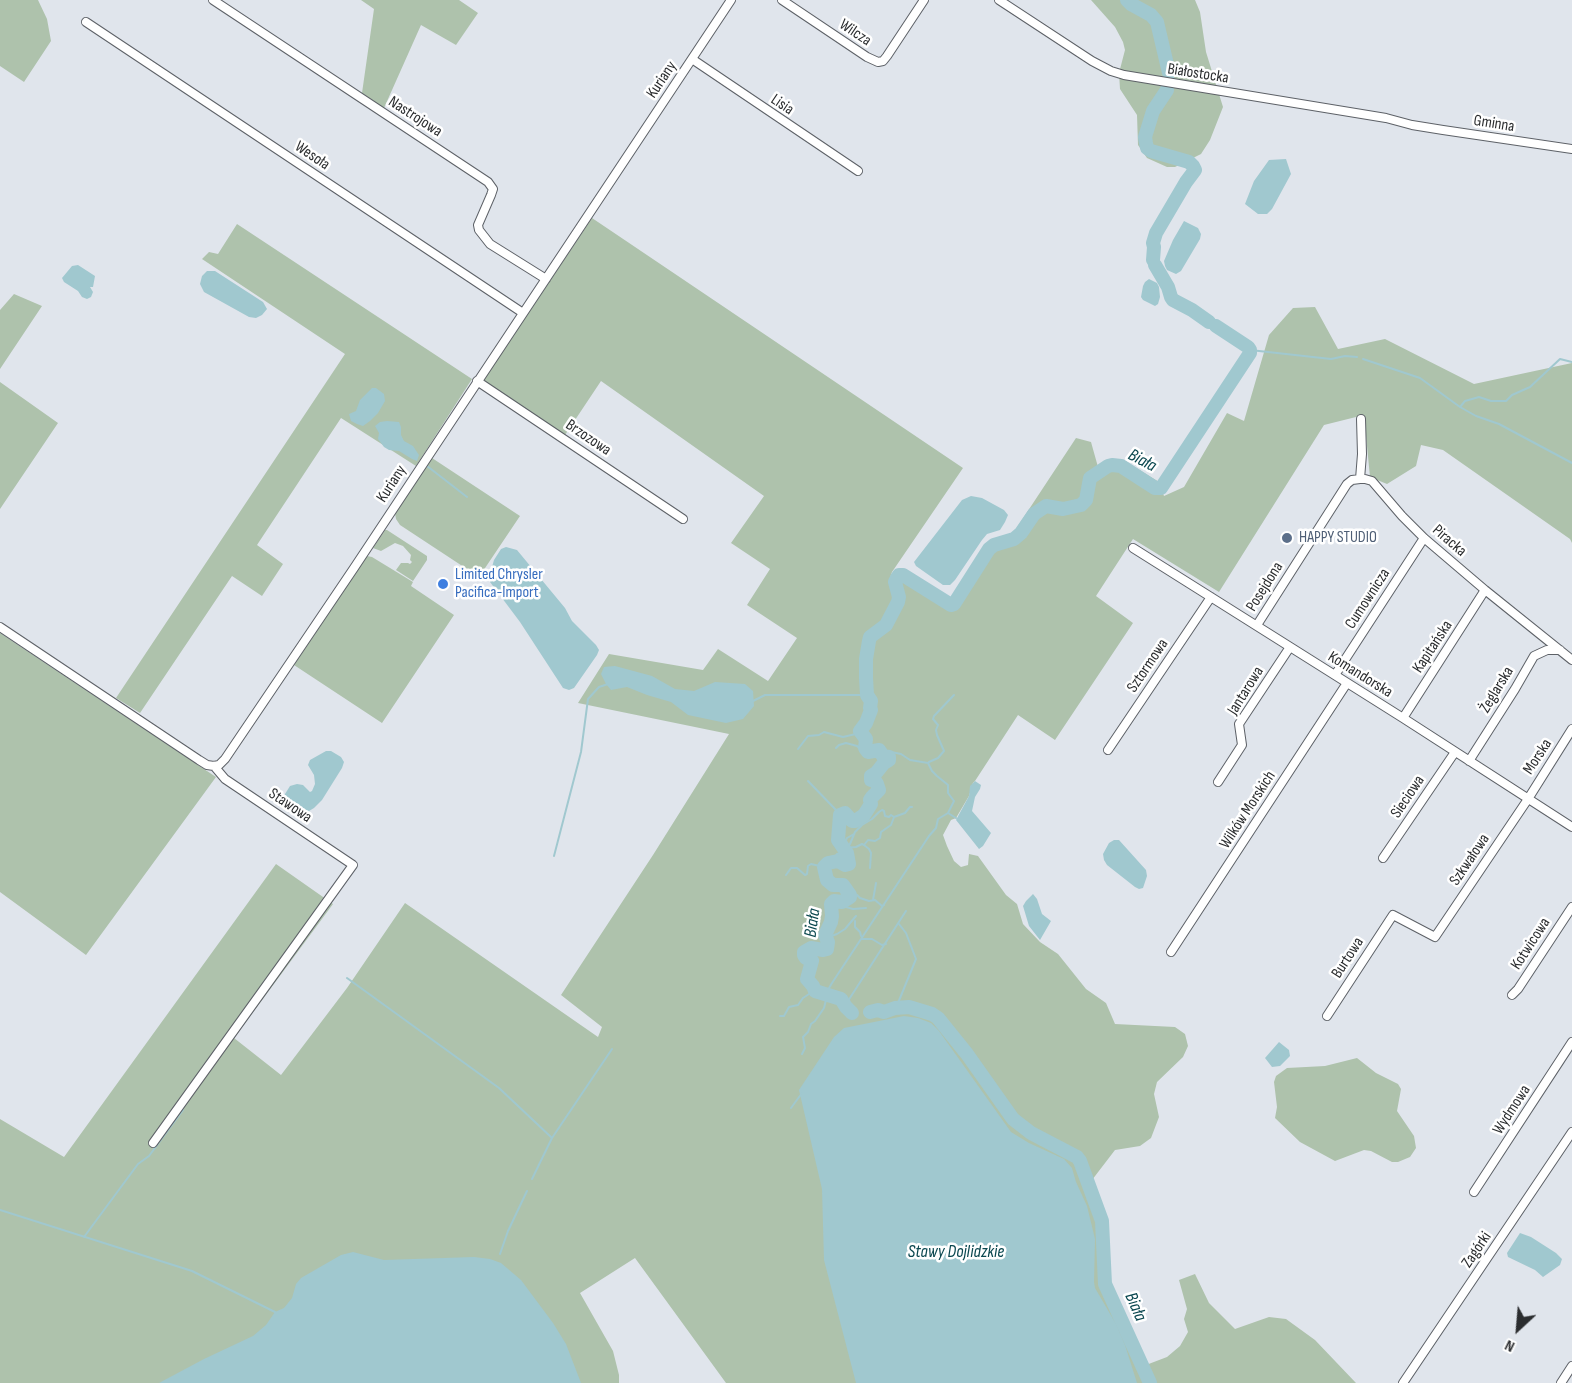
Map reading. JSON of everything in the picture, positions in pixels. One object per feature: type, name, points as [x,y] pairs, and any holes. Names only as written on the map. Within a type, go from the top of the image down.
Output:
[{"type":"street","name":"Nastrojowa","points":[[213,0],[488,182],[493,189],[478,225],[479,230],[490,244],[546,279]]},
{"type":"street","name":"Kuriany","points":[[214,766],[219,765],[225,759],[354,568],[731,0]]},
{"type":"street","name":"Wilcza","points":[[782,0],[878,62],[883,61],[887,56],[924,0]]},
{"type":"street","name":"Białostocka","points":[[999,0],[1092,62],[1111,71],[1160,82],[1412,124]]},
{"type":"street","name":"Wesoła","points":[[86,22],[523,313]]},
{"type":"street","name":"Lisia","points":[[692,59],[858,171]]},
{"type":"street","name":"Gminna","points":[[1412,124],[1572,149]]},
{"type":"street","name":"Brzozowa","points":[[477,381],[683,519]]},
{"type":"street","points":[[1360,479],[1361,419]]},
{"type":"street","name":"Piracka","points":[[1360,479],[1365,479],[1376,486],[1424,538],[1572,660]]},
{"type":"street","name":"Posejdona","points":[[1257,625],[1347,484],[1352,480],[1360,479]]},
{"type":"street","name":"Cumownicza","points":[[1335,675],[1424,538]]},
{"type":"street","name":"Komandorska","points":[[1133,548],[1572,827]]},
{"type":"street","name":"Kapitańska","points":[[1403,718],[1485,590]]},
{"type":"street","name":"Sztormowa","points":[[1108,750],[1211,597]]},
{"type":"street","points":[[0,627],[199,760],[214,766]]},
{"type":"street","name":"Jantarowa","points":[[1218,782],[1242,745],[1239,724],[1290,647]]},
{"type":"street","name":"Żeglarska","points":[[1468,761],[1534,656],[1547,650],[1560,650]]},
{"type":"street","name":"Wilków Morskich","points":[[1171,952],[1347,682]]},
{"type":"street","name":"Morska","points":[[1528,799],[1572,729]]},
{"type":"street","name":"Sieciowa","points":[[1383,858],[1455,752]]},
{"type":"street","name":"Stawowa","points":[[153,1143],[353,865],[225,779],[214,766]]},
{"type":"street","name":"Szkwałowa","points":[[1393,915],[1435,937],[1528,799]]},
{"type":"street","name":"Kotwicowa","points":[[1512,995],[1572,907]]},
{"type":"street","name":"Burtowa","points":[[1327,1016],[1393,915]]},
{"type":"street","name":"Wydmowa","points":[[1474,1192],[1572,1042]]},
{"type":"street","name":"Zagórki","points":[[1403,1383],[1572,1132]]},
{"type":"street","points":[[1561,1383],[1572,1366]]},
{"type":"green space","points":[[0,0],[38,0],[47,19],[51,41],[24,82],[0,66]]},
{"type":"green space","points":[[361,0],[459,0],[478,13],[456,45],[421,25],[384,108],[362,93],[374,9]]},
{"type":"green space","points":[[1091,0],[1195,0],[1200,12],[1206,52],[1223,107],[1210,140],[1201,154],[1175,167],[1167,167],[1147,158],[1138,145],[1137,115],[1120,89],[1119,73],[1125,50],[1123,42],[1115,27]]},
{"type":"green space","points":[[592,218],[963,468],[892,572],[889,581],[893,596],[897,589],[895,582],[899,575],[903,575],[950,605],[988,543],[1014,532],[1076,438],[1091,442],[1098,467],[1115,459],[1125,461],[1159,482],[1164,496],[1184,487],[1227,413],[1244,421],[1269,335],[1293,308],[1315,307],[1338,349],[1385,339],[1474,384],[1572,363],[1572,543],[1570,539],[1443,450],[1421,445],[1416,466],[1387,484],[1370,477],[1364,415],[1324,425],[1219,592],[1133,539],[1096,596],[1133,623],[1055,740],[1018,715],[973,783],[969,796],[943,835],[954,861],[961,867],[968,865],[969,854],[978,856],[1006,895],[1017,904],[1023,924],[1040,942],[1058,954],[1086,989],[1106,1003],[1115,1024],[1175,1027],[1185,1034],[1188,1046],[1183,1057],[1157,1082],[1154,1094],[1159,1117],[1151,1138],[1140,1146],[1115,1150],[1092,1180],[1108,1224],[1111,1286],[1139,1344],[1146,1365],[1167,1357],[1180,1346],[1188,1332],[1184,1319],[1187,1309],[1179,1280],[1195,1274],[1209,1303],[1235,1329],[1269,1317],[1286,1319],[1315,1340],[1356,1383],[726,1383],[635,1258],[580,1293],[613,1351],[619,1383],[0,1383],[0,1119],[64,1157],[276,864],[333,904],[234,1038],[281,1075],[347,988],[405,903],[598,1037],[602,1027],[561,995],[729,734],[578,703],[609,654],[703,670],[718,649],[768,681],[797,638],[747,605],[770,569],[731,543],[764,496],[601,381],[565,435],[483,381]]},
{"type":"green space","points":[[237,224],[472,379],[416,466],[341,418],[257,545],[283,564],[262,596],[232,576],[140,713],[116,698],[345,354],[202,259],[209,252],[218,254]]},
{"type":"green space","points":[[14,294],[42,306],[0,369],[0,310]]},
{"type":"green space","points":[[0,382],[58,423],[0,509]]},
{"type":"green space","points":[[432,458],[520,516],[479,577],[400,525],[396,519],[395,513]]},
{"type":"green space","points":[[385,530],[427,556],[427,560],[413,581],[396,570],[401,563],[410,564],[412,562],[411,555],[403,546],[395,543],[381,551],[373,548]]},
{"type":"green space","points":[[367,556],[413,582],[411,586],[454,615],[382,723],[294,665]]},
{"type":"green space","points":[[0,633],[216,777],[86,955],[0,892]]},
{"type":"green space","points":[[1357,1058],[1376,1073],[1398,1084],[1401,1089],[1397,1111],[1414,1136],[1416,1148],[1410,1157],[1392,1162],[1371,1151],[1364,1150],[1335,1161],[1300,1142],[1275,1118],[1277,1107],[1274,1082],[1276,1076],[1287,1068],[1325,1066]]},
{"type":"water","points":[[1286,159],[1291,174],[1272,209],[1267,214],[1258,214],[1245,204],[1254,181],[1269,160]]},
{"type":"water","points":[[1184,221],[1198,228],[1201,234],[1181,271],[1176,274],[1167,270],[1164,261]]},
{"type":"water","points":[[78,265],[95,276],[93,287],[90,287],[93,292],[87,299],[62,278],[72,266]]},
{"type":"water","points":[[207,271],[215,271],[263,302],[267,309],[256,318],[249,317],[204,292],[200,284],[202,276]]},
{"type":"water","points":[[1149,279],[1157,283],[1159,287],[1160,297],[1155,306],[1141,297],[1143,286]]},
{"type":"water","points":[[372,388],[384,394],[385,401],[378,413],[363,426],[351,421],[349,414],[356,411],[360,400]]},
{"type":"water","points":[[387,421],[399,422],[404,441],[413,446],[419,455],[417,461],[399,451],[389,450],[378,439],[379,433],[375,426]]},
{"type":"water","points":[[971,496],[982,498],[1004,510],[1008,515],[1000,530],[987,534],[982,540],[955,580],[950,585],[943,585],[916,566],[914,562],[962,500]]},
{"type":"water","points":[[506,547],[517,550],[565,608],[572,621],[599,650],[574,688],[569,690],[563,688],[520,622],[490,582],[494,560],[501,549]]},
{"type":"water","points":[[615,666],[652,676],[675,689],[694,691],[715,682],[745,684],[753,691],[754,706],[743,719],[726,723],[688,715],[671,702],[627,687],[611,690],[601,674],[604,667]]},
{"type":"water","points":[[326,751],[331,751],[341,757],[344,762],[342,768],[322,800],[314,808],[304,814],[296,812],[287,806],[284,801],[285,794],[290,786],[297,784],[312,791],[315,784],[314,775],[308,765],[310,760]]},
{"type":"water","points":[[975,781],[981,785],[972,811],[991,833],[979,849],[956,820],[969,796],[970,786]]},
{"type":"water","points":[[1119,840],[1146,870],[1147,876],[1143,888],[1135,887],[1107,865],[1103,854],[1109,843]]},
{"type":"water","points":[[1033,894],[1042,914],[1051,921],[1040,940],[1029,926],[1023,906]]},
{"type":"water","name":"Stawy Dojlidzkie","points":[[904,1016],[931,1023],[939,1031],[1011,1132],[1064,1159],[1072,1168],[1087,1206],[1095,1239],[1095,1288],[1116,1324],[1137,1383],[856,1383],[824,1260],[822,1189],[799,1090],[834,1037],[844,1028]]},
{"type":"water","points":[[1279,1042],[1289,1050],[1290,1056],[1280,1066],[1272,1067],[1265,1058]]},
{"type":"water","points":[[1520,1233],[1531,1237],[1556,1253],[1562,1259],[1560,1265],[1543,1277],[1535,1270],[1508,1257],[1507,1253]]},
{"type":"water","points":[[353,1252],[384,1260],[474,1257],[501,1263],[521,1280],[553,1323],[566,1344],[581,1383],[159,1383],[253,1336],[266,1325],[275,1312],[284,1308],[292,1298],[296,1284],[301,1278],[341,1255]]},
{"type":"waterway","name":"Biała","points":[[1127,0],[1151,15],[1157,22],[1169,73]]},
{"type":"waterway","name":"Biała","points":[[1153,260],[1153,243],[1156,233],[1195,170],[1189,162],[1147,148],[1145,137],[1153,111],[1167,90]]},
{"type":"waterway","name":"Biała","points":[[1155,265],[1173,300],[1209,322]]},
{"type":"waterway","name":"Biała","points":[[852,1013],[841,999],[815,991],[807,979],[812,961],[806,958],[804,952],[811,948],[827,949],[828,942],[825,935],[831,922],[831,904],[834,901],[842,902],[850,897],[843,885],[833,885],[827,880],[824,867],[828,863],[838,861],[845,865],[849,864],[847,853],[838,840],[840,815],[845,813],[852,821],[864,815],[871,804],[870,800],[879,790],[875,781],[871,780],[871,776],[889,760],[889,757],[883,756],[879,750],[868,752],[865,748],[866,739],[860,731],[871,710],[866,678],[869,641],[870,637],[886,625],[898,602],[895,582],[897,578],[903,575],[951,605],[954,604],[989,549],[994,545],[1014,539],[1034,514],[1046,506],[1063,509],[1081,505],[1086,500],[1090,478],[1108,466],[1121,466],[1155,488],[1161,488],[1250,353],[1248,347],[1216,326]]},
{"type":"waterway","points":[[1250,350],[1331,359],[1345,356],[1357,357]]},
{"type":"waterway","points":[[1363,359],[1420,378],[1476,416],[1499,424],[1572,463]]},
{"type":"waterway","points":[[1460,407],[1465,401],[1479,397],[1491,401],[1506,401],[1512,395],[1530,387],[1560,359],[1572,362]]},
{"type":"waterway","points":[[427,466],[467,497]]},
{"type":"waterway","points":[[554,856],[581,752],[588,699],[599,687],[608,684]]},
{"type":"waterway","points":[[753,701],[765,695],[867,695]]},
{"type":"waterway","points":[[929,762],[938,758],[944,751],[937,735],[938,725],[933,719],[934,716],[954,695]]},
{"type":"waterway","points":[[798,749],[808,736],[824,732],[843,737],[860,733]]},
{"type":"waterway","points":[[836,748],[846,743],[865,748]]},
{"type":"waterway","points":[[802,1054],[805,1048],[803,1037],[824,1008],[832,983],[936,828],[938,819],[948,813],[954,801],[948,793],[948,785],[932,771],[928,763],[910,760],[901,754],[891,752],[888,756]]},
{"type":"waterway","points":[[808,781],[836,810],[836,816],[840,819]]},
{"type":"waterway","points":[[830,863],[837,854],[843,852],[844,848],[864,845],[868,840],[875,841],[880,838],[881,832],[891,825],[894,817],[905,813],[912,807]]},
{"type":"waterway","points":[[846,847],[850,844],[855,832],[882,810],[885,816],[894,817]]},
{"type":"waterway","points":[[948,813],[956,818]]},
{"type":"waterway","points":[[842,845],[854,834]]},
{"type":"waterway","points":[[864,845],[871,853],[870,868]]},
{"type":"waterway","points":[[786,875],[791,868],[797,868],[805,875],[811,864],[824,867]]},
{"type":"waterway","points":[[873,900],[876,883]]},
{"type":"waterway","points":[[850,896],[857,895],[884,905]]},
{"type":"waterway","points":[[831,909],[866,908]]},
{"type":"waterway","points":[[846,1004],[906,911]]},
{"type":"waterway","points":[[826,938],[845,929],[856,916]]},
{"type":"waterway","points":[[855,921],[855,927],[861,936]]},
{"type":"waterway","points":[[899,924],[906,933],[916,959],[898,1003],[899,1007]]},
{"type":"waterway","points":[[861,939],[872,939],[882,945],[886,944]]},
{"type":"waterway","points":[[347,978],[499,1088],[552,1138],[532,1179]]},
{"type":"waterway","points":[[780,1016],[784,1016],[789,1007],[798,1005],[803,998],[815,991]]},
{"type":"waterway","name":"Biała","points":[[870,1012],[909,1007],[938,1018],[967,1054],[1013,1119],[1031,1133],[1077,1157],[1102,1221],[1105,1284],[1150,1383]]},
{"type":"waterway","points":[[552,1138],[612,1049]]},
{"type":"waterway","points":[[791,1108],[802,1093]]},
{"type":"waterway","points":[[84,1237],[138,1164],[149,1156],[183,1110]]},
{"type":"waterway","points":[[500,1254],[527,1191]]},
{"type":"waterway","points":[[0,1210],[192,1271],[275,1312]]},
{"type":"place","name":"HAPPY STUDIO","points":[[1287,538]]},
{"type":"place","name":"Limited Chrysler Pacifica-Import","points":[[443,584]]}]
